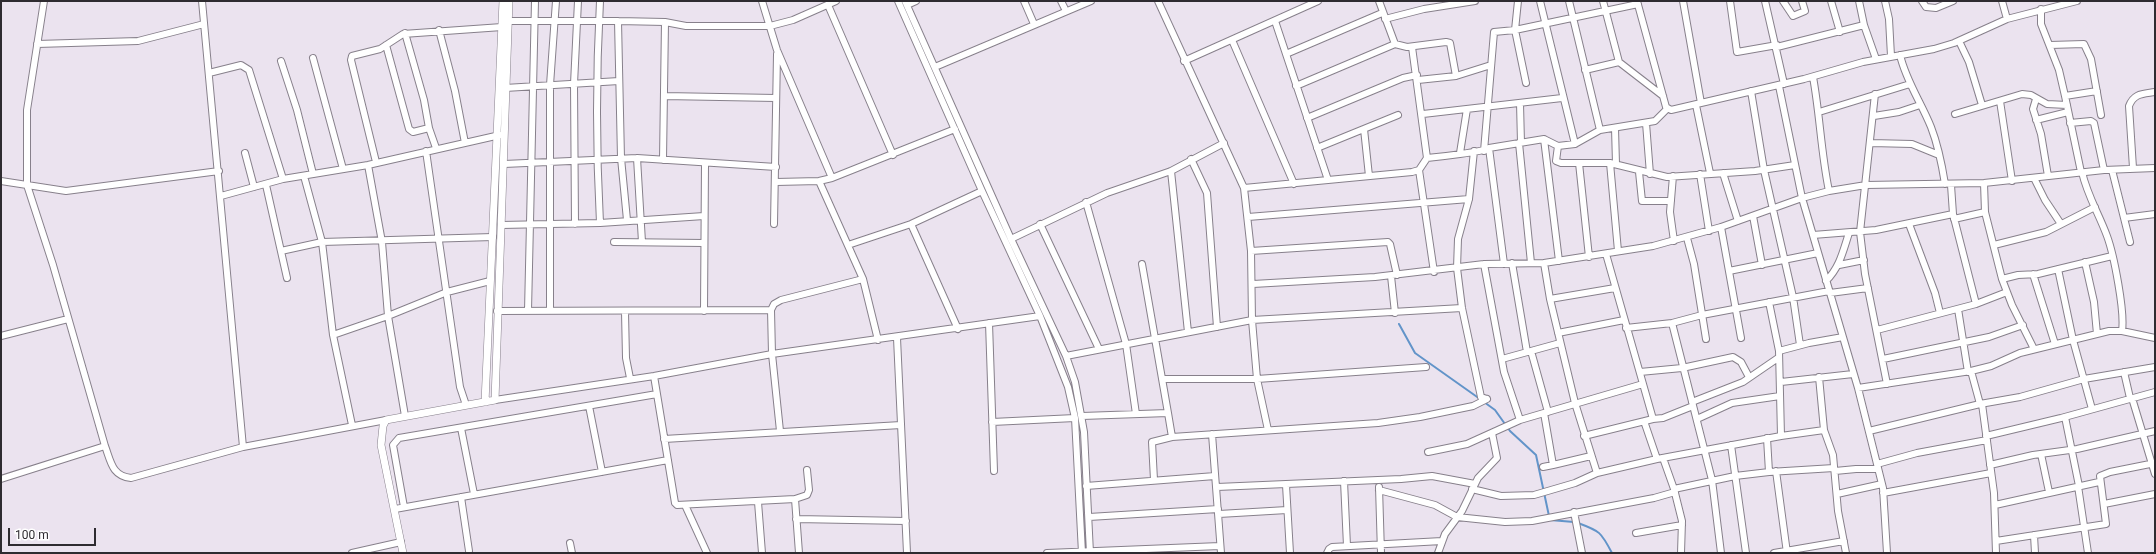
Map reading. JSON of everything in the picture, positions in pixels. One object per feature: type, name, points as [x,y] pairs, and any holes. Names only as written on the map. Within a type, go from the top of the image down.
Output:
[{"type":"main road","points":[[403,553],[381,445],[383,426],[386,420],[495,400],[497,311],[504,164],[501,134],[503,1]]},
{"type":"main road","points":[[485,402],[490,281],[505,88],[509,1]]},
{"type":"street","points":[[44,1],[27,110],[27,186],[105,446],[116,473],[121,477],[131,478],[243,447],[352,425],[386,420]]},
{"type":"street","points":[[202,1],[219,171],[243,447]]},
{"type":"street","points":[[528,311],[530,162],[535,1]]},
{"type":"street","points":[[550,311],[550,85],[556,1]]},
{"type":"street","points":[[575,224],[574,84],[578,1]]},
{"type":"street","points":[[600,1],[596,83],[600,223]]},
{"type":"street","points":[[762,1],[777,50],[832,178]]},
{"type":"street","points":[[508,21],[618,21],[665,22],[686,26],[770,26],[793,20],[836,1]]},
{"type":"street","points":[[898,1],[966,156],[1040,316],[1068,387],[1075,418],[1082,552]]},
{"type":"street","points":[[916,1],[906,3],[936,67],[1011,239],[1066,356],[1075,382],[1082,416],[1090,552]]},
{"type":"street","points":[[1024,1],[1034,24]]},
{"type":"street","points":[[1061,1],[1066,11]]},
{"type":"street","points":[[936,67],[1091,1]]},
{"type":"street","points":[[1158,1],[1184,61],[1244,188],[1251,251],[1253,284],[1252,320],[1257,379],[1268,430]]},
{"type":"street","points":[[1184,61],[1318,1]]},
{"type":"street","points":[[1379,1],[1383,16],[1395,44],[1402,47],[1446,42],[1450,44],[1456,76]]},
{"type":"street","points":[[1430,1],[1430,8]]},
{"type":"street","points":[[1286,54],[1383,16],[1452,3],[1472,1]]},
{"type":"street","points":[[1518,1],[1515,30],[1526,83]]},
{"type":"street","points":[[1540,1],[1562,98],[1575,144]]},
{"type":"street","points":[[1569,1],[1600,130]]},
{"type":"street","points":[[1603,1],[1619,62],[1664,96]]},
{"type":"street","points":[[1683,1],[1710,173]]},
{"type":"street","points":[[1730,1],[1737,52],[1777,46],[1864,25]]},
{"type":"street","points":[[1766,1],[1777,46],[1795,165],[1802,198],[1858,388],[1882,484],[1887,553]]},
{"type":"street","points":[[1783,1],[1793,16],[1805,11],[1802,1]]},
{"type":"street","points":[[1831,1],[1840,32]]},
{"type":"street","points":[[1859,1],[1864,25],[1876,59]]},
{"type":"street","points":[[1886,1],[1889,19],[1891,56]]},
{"type":"street","points":[[1922,1],[1926,7],[1932,8],[1953,1]]},
{"type":"street","points":[[2002,1],[2007,19]]},
{"type":"street","points":[[1427,158],[1487,150],[1544,139],[1558,146],[1575,144],[1600,130],[1655,121],[1667,109],[1698,104],[1782,85],[1876,59],[1923,51],[1959,41],[2007,19],[2041,9],[2077,1]]},
{"type":"street","points":[[1504,264],[1487,150],[1487,107],[1494,32],[1515,30],[1638,3],[1667,109]]},
{"type":"street","points":[[828,5],[893,155]]},
{"type":"street","points":[[2041,9],[2042,24],[2050,45],[2065,96],[2081,172],[2107,235],[2122,306],[2122,330]]},
{"type":"street","points":[[618,21],[621,158],[627,220]]},
{"type":"street","points":[[1274,21],[1328,180]]},
{"type":"street","points":[[663,160],[665,22]]},
{"type":"street","points":[[38,44],[138,41],[204,24]]},
{"type":"street","points":[[376,162],[351,60],[355,53],[380,49],[399,35],[405,33],[502,27]]},
{"type":"street","points":[[439,30],[455,92],[465,143]]},
{"type":"street","points":[[405,33],[424,100],[429,128],[436,148]]},
{"type":"street","points":[[1232,40],[1294,184]]},
{"type":"street","points":[[1959,41],[1969,62],[1982,105]]},
{"type":"street","points":[[1296,86],[1395,44]]},
{"type":"street","points":[[2050,45],[2084,44],[2091,59],[2101,115]]},
{"type":"street","points":[[386,45],[409,129],[413,132],[429,128]]},
{"type":"street","points":[[1412,47],[1418,78],[1427,158],[1419,170],[1434,272]]},
{"type":"street","points":[[774,224],[776,182],[777,50]]},
{"type":"street","points":[[1900,55],[1910,84],[1931,126],[1940,155],[1976,304]]},
{"type":"street","points":[[313,58],[343,169]]},
{"type":"street","points":[[280,61],[297,110],[313,174]]},
{"type":"street","points":[[1585,70],[1619,62]]},
{"type":"street","points":[[209,73],[241,65],[248,70],[283,179]]},
{"type":"street","points":[[1307,118],[1403,78],[1456,76],[1491,65]]},
{"type":"street","points":[[1813,77],[1829,191]]},
{"type":"street","points":[[505,88],[619,81]]},
{"type":"street","points":[[1819,112],[1910,84]]},
{"type":"street","points":[[2065,96],[2097,90]]},
{"type":"street","points":[[1751,91],[1764,170],[1774,208],[1784,261],[1794,298],[1800,345]]},
{"type":"street","points":[[2133,168],[2129,106],[2132,99],[2138,94],[2155,92]]},
{"type":"street","points":[[1955,114],[2027,93],[2047,104],[2067,105]]},
{"type":"street","points":[[1875,94],[1866,185],[1860,214],[1860,232],[1868,288],[1887,384]]},
{"type":"street","points":[[664,96],[776,98]]},
{"type":"street","points":[[1422,114],[1562,98]]},
{"type":"street","points":[[2036,99],[2034,109],[2041,134],[2048,176]]},
{"type":"street","points":[[2000,101],[2012,181]]},
{"type":"street","points":[[1520,103],[1520,143],[1531,263]]},
{"type":"street","points":[[1874,116],[1899,112],[1920,105]]},
{"type":"street","points":[[1460,153],[1467,109]]},
{"type":"street","points":[[2036,120],[2068,112]]},
{"type":"street","points":[[1317,148],[1398,116]]},
{"type":"street","points":[[2070,123],[2091,121],[2094,123],[2104,170]]},
{"type":"street","points":[[1646,123],[1650,174]]},
{"type":"street","points":[[1614,128],[1613,164],[1618,251]]},
{"type":"street","points":[[776,182],[818,181],[832,178],[893,155],[954,129]]},
{"type":"street","points":[[1364,129],[1369,176]]},
{"type":"street","points":[[221,196],[283,179],[368,165],[501,134]]},
{"type":"street","points":[[1544,139],[1559,261]]},
{"type":"street","points":[[1011,239],[1107,193],[1171,171],[1191,159],[1224,143]]},
{"type":"street","points":[[1871,143],[1912,144],[1940,155]]},
{"type":"street","points":[[1558,146],[1556,161],[1561,163],[1613,164],[1659,177],[1764,170],[1795,165]]},
{"type":"street","points":[[426,151],[460,387],[466,405]]},
{"type":"street","points":[[1154,480],[1152,442],[1172,437],[1385,422],[1420,417],[1473,406],[1484,398],[1462,308],[1457,268],[1460,232],[1469,199],[1474,151]]},
{"type":"street","points":[[245,153],[254,187]]},
{"type":"street","points":[[966,156],[974,153]]},
{"type":"street","points":[[504,164],[637,158],[705,164],[776,167]]},
{"type":"street","points":[[637,158],[642,219],[642,242]]},
{"type":"street","points":[[1191,159],[1207,193],[1217,327]]},
{"type":"street","points":[[1579,163],[1589,257]]},
{"type":"street","points":[[704,311],[705,164]]},
{"type":"street","points":[[368,165],[382,242],[388,316],[404,416]]},
{"type":"street","points":[[1253,284],[1434,272],[1484,264],[1544,263],[1589,257],[1687,238],[1802,198],[1829,191],[1866,185],[1984,183],[2081,172],[2155,168]]},
{"type":"street","points":[[1244,188],[1419,170]]},
{"type":"street","points":[[2112,170],[2130,242]]},
{"type":"street","points":[[1,181],[48,190],[86,190],[219,171]]},
{"type":"street","points":[[1171,171],[1188,332]]},
{"type":"street","points":[[1639,172],[1642,201],[1671,201]]},
{"type":"street","points":[[1723,173],[1738,221]]},
{"type":"street","points":[[1700,174],[1709,231]]},
{"type":"street","points":[[304,176],[322,242],[333,335],[352,425]]},
{"type":"street","points":[[1674,176],[1671,201],[1671,220],[1674,241]]},
{"type":"street","points":[[2034,178],[2045,200],[2061,224]]},
{"type":"street","points":[[818,181],[863,279],[878,340]]},
{"type":"street","points":[[1984,183],[1985,212],[2002,279],[2034,349]]},
{"type":"street","points":[[266,184],[287,278]]},
{"type":"street","points":[[848,245],[911,224],[982,191]]},
{"type":"street","points":[[1248,217],[1469,199]]},
{"type":"street","points":[[1086,202],[1126,344],[1136,414]]},
{"type":"street","points":[[1994,245],[2046,232],[2095,207]]},
{"type":"street","points":[[1813,235],[1860,232],[1985,212]]},
{"type":"street","points":[[2124,218],[2155,214]]},
{"type":"street","points":[[501,225],[600,223],[704,216]]},
{"type":"street","points":[[1753,216],[1762,265]]},
{"type":"street","points":[[911,224],[958,329]]},
{"type":"street","points":[[1040,224],[1099,349]]},
{"type":"street","points":[[1909,224],[1935,293],[1940,313]]},
{"type":"street","points":[[1721,227],[1737,310],[1740,338]]},
{"type":"street","points":[[1826,281],[1839,265],[1849,233]]},
{"type":"street","points":[[281,251],[322,242],[382,242],[438,238],[493,237]]},
{"type":"street","points":[[1687,238],[1694,264],[1706,339]]},
{"type":"street","points":[[614,242],[704,243]]},
{"type":"street","points":[[1251,251],[1388,242],[1390,244],[1394,275],[1395,313]]},
{"type":"street","points":[[1729,271],[1818,253]]},
{"type":"street","points":[[1606,254],[1653,419]]},
{"type":"street","points":[[2002,279],[2058,269],[2112,256]]},
{"type":"street","points":[[1839,265],[1864,260]]},
{"type":"street","points":[[2085,262],[2094,302],[2097,334]]},
{"type":"street","points":[[1512,263],[1529,352],[1546,412],[1553,465]]},
{"type":"street","points":[[1544,263],[1550,299],[1575,403],[1584,436],[1597,473]]},
{"type":"street","points":[[1142,264],[1172,437]]},
{"type":"street","points":[[1484,264],[1506,382],[1520,420]]},
{"type":"street","points":[[2058,269],[2073,340],[2092,409]]},
{"type":"street","points":[[2034,274],[2054,344]]},
{"type":"street","points":[[780,431],[772,354],[770,310],[774,304],[781,300],[863,279]]},
{"type":"street","points":[[333,335],[388,316],[446,292],[490,281]]},
{"type":"street","points":[[1550,299],[1615,288]]},
{"type":"street","points":[[1626,328],[1672,323],[1702,315],[1737,310],[1769,302],[1829,292],[1868,288]]},
{"type":"street","points":[[1877,330],[1976,304],[2007,292]]},
{"type":"street","points":[[1769,302],[1779,351],[1778,358],[1781,382],[1781,436]]},
{"type":"street","points":[[1066,356],[1252,320],[1462,308]]},
{"type":"street","points":[[1958,309],[1963,343],[1970,372],[1981,404],[1995,505],[1996,553]]},
{"type":"street","points":[[497,311],[625,312],[770,310]]},
{"type":"street","points":[[625,312],[626,358],[630,378]]},
{"type":"street","points":[[495,400],[630,378],[654,376],[772,354],[897,338],[1040,316]]},
{"type":"street","points":[[1,336],[68,319]]},
{"type":"street","points":[[1558,333],[1624,320]]},
{"type":"street","points":[[989,323],[994,471]]},
{"type":"street","points":[[1672,323],[1682,368],[1697,419],[1712,480],[1721,553]]},
{"type":"street","points":[[1883,359],[1989,337],[2023,325]]},
{"type":"street","points":[[1858,388],[1970,372],[1991,366],[2008,357],[2034,349],[2097,334],[2122,330],[2155,338]]},
{"type":"street","points":[[1779,351],[1800,345],[1843,337]]},
{"type":"street","points":[[897,338],[907,553]]},
{"type":"street","points":[[1502,359],[1560,343]]},
{"type":"street","points":[[1640,372],[1682,368],[1735,357],[1740,362],[1749,377]]},
{"type":"street","points":[[1584,436],[1644,421],[1663,418],[1732,387],[1778,358]]},
{"type":"street","points":[[1869,430],[1981,404],[2020,397],[2084,379],[2155,366]]},
{"type":"street","points":[[1162,379],[1257,379],[1426,367]]},
{"type":"street","points":[[2124,372],[2131,398],[2154,463],[2155,474]]},
{"type":"street","points":[[1781,382],[1853,374]]},
{"type":"street","points":[[654,376],[675,503],[677,505],[795,499],[807,495],[809,490],[807,470]]},
{"type":"street","points":[[1819,377],[1824,430],[1833,455],[1846,553]]},
{"type":"street","points":[[1428,452],[1467,444],[1520,420],[1643,384]]},
{"type":"street","points":[[1380,490],[1435,505],[1457,517],[1512,522],[1532,521],[1654,498],[1712,480],[1735,476],[1773,471],[1835,470],[1878,467],[1923,452],[1986,438],[2155,392]]},
{"type":"street","points":[[404,507],[394,445],[395,441],[399,438],[657,394]]},
{"type":"street","points":[[1697,419],[1732,403],[1780,396]]},
{"type":"street","points":[[589,406],[602,472]]},
{"type":"street","points":[[1082,416],[1168,413]]},
{"type":"street","points":[[2065,417],[2079,486],[2088,553]]},
{"type":"street","points":[[992,422],[1075,418]]},
{"type":"street","points":[[1644,421],[1674,491],[1682,525],[1681,553]]},
{"type":"street","points":[[664,439],[901,425]]},
{"type":"street","points":[[461,428],[474,494]]},
{"type":"street","points":[[1217,488],[1432,476],[1474,486],[1490,494],[1518,497],[1575,483],[1597,473],[1660,458],[1767,438],[1824,430]]},
{"type":"street","points":[[1990,465],[2040,454],[2072,450],[2155,431]]},
{"type":"street","points":[[1438,553],[1442,541],[1481,474],[1498,458],[1492,433]]},
{"type":"street","points":[[1047,553],[1220,550],[1219,511],[1212,434]]},
{"type":"street","points":[[1767,438],[1787,552]]},
{"type":"street","points":[[1731,445],[1746,553]]},
{"type":"street","points":[[1,479],[105,446]]},
{"type":"street","points":[[2040,454],[2049,492]]},
{"type":"street","points":[[1543,467],[1591,456]]},
{"type":"street","points":[[394,509],[668,460]]},
{"type":"street","points":[[1996,541],[2106,524],[2104,504],[2099,482],[2100,476],[2103,474],[2154,463]]},
{"type":"street","points":[[1883,493],[1938,481],[1991,473]]},
{"type":"street","points":[[1086,486],[1215,476]]},
{"type":"street","points":[[1379,480],[1381,553]]},
{"type":"street","points":[[1344,481],[1347,546]]},
{"type":"street","points":[[1995,505],[2099,482]]},
{"type":"street","points":[[1837,494],[1882,484]]},
{"type":"street","points":[[1286,485],[1290,553]]},
{"type":"street","points":[[2104,504],[2155,494]]},
{"type":"street","points":[[461,497],[469,551]]},
{"type":"street","points":[[795,499],[799,553]]},
{"type":"street","points":[[758,502],[762,553]]},
{"type":"street","points":[[685,505],[707,553]]},
{"type":"street","points":[[1088,517],[1219,511],[1287,510]]},
{"type":"street","points":[[1574,512],[1582,553]]},
{"type":"street","points":[[796,519],[906,521]]},
{"type":"street","points":[[1636,533],[1682,525]]},
{"type":"street","points":[[2034,535],[2035,553]]},
{"type":"street","points":[[1327,553],[1332,547],[1442,541]]},
{"type":"street","points":[[352,553],[401,542]]},
{"type":"street","points":[[570,542],[572,553]]},
{"type":"street","points":[[1774,553],[1814,550],[1844,542]]},
{"type":"waterway","points":[[1399,324],[1415,353],[1480,399]]},
{"type":"waterway","points":[[1484,402],[1495,410],[1510,431],[1536,455],[1549,516]]},
{"type":"waterway","points":[[1550,520],[1574,522]]},
{"type":"waterway","points":[[1578,523],[1596,530],[1602,536],[1612,553]]}]
